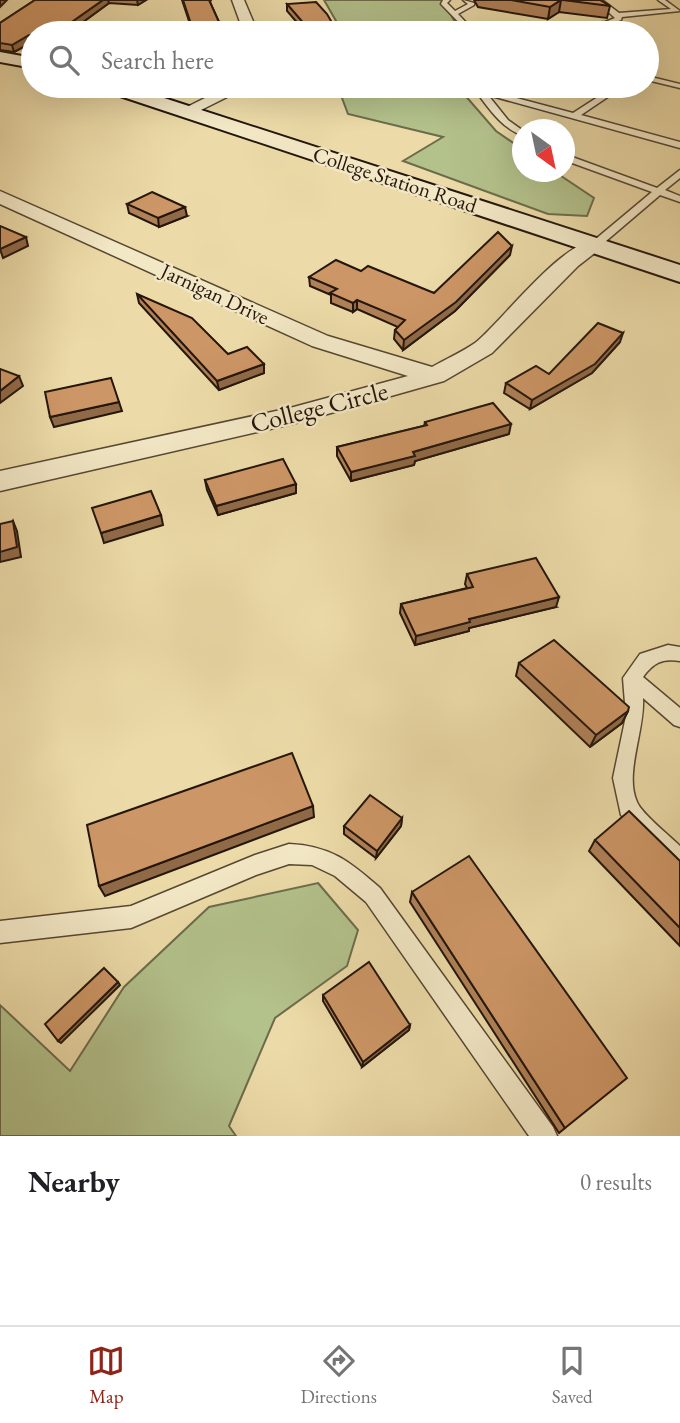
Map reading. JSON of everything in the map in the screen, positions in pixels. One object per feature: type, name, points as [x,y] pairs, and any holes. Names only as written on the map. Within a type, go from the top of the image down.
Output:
[{"type":"main road","points":[[0,57],[21,61]]},
{"type":"main road","name":"College Station Road","points":[[144,98],[680,274]]},
{"type":"street","points":[[228,0],[238,0],[246,21]]},
{"type":"street","points":[[185,112],[215,98]]},
{"type":"street","name":"Jarnigan Drive","points":[[0,197],[320,341],[435,376]]},
{"type":"street","name":"College Circle","points":[[0,481],[292,415],[435,376],[484,348],[570,261],[595,245]]},
{"type":"lane","points":[[447,0],[443,3],[461,21]]},
{"type":"lane","points":[[454,14],[472,4],[466,0]]},
{"type":"lane","points":[[598,0],[618,15],[677,11],[661,0]]},
{"type":"lane","points":[[636,5],[648,13]]},
{"type":"lane","points":[[614,21],[619,19],[618,15]]},
{"type":"lane","points":[[659,81],[680,86]]},
{"type":"lane","points":[[485,98],[505,122],[512,126]]},
{"type":"lane","points":[[511,98],[680,145]]},
{"type":"lane","points":[[573,116],[601,98]]},
{"type":"lane","points":[[575,161],[680,199]]},
{"type":"lane","points":[[595,245],[680,173]]},
{"type":"lane","points":[[680,654],[668,652],[646,659],[632,678],[635,716],[623,778],[628,808],[680,860]]},
{"type":"lane","points":[[632,678],[680,719]]},
{"type":"lane","points":[[0,932],[131,917],[255,865],[289,854],[314,855],[342,869],[373,895],[544,1136]]},
{"type":"green space","points":[[324,0],[443,0],[454,21],[336,21]]},
{"type":"green space","points":[[342,98],[467,98],[496,131],[512,142],[512,182],[570,182],[594,198],[587,216],[548,214],[403,161],[443,137],[348,114]]},
{"type":"green space","points":[[318,883],[358,930],[347,966],[275,1018],[229,1126],[236,1136],[0,1136],[0,1005],[70,1071],[124,987],[209,907]]},
{"type":"building","points":[[35,0],[103,0],[73,21],[21,21],[21,40],[12,45],[0,43],[0,23]]},
{"type":"building","points":[[183,0],[209,0],[218,21],[190,21]]},
{"type":"building","points":[[511,0],[561,0],[550,7]]},
{"type":"building","points":[[563,0],[600,0],[610,6]]},
{"type":"building","points":[[316,2],[331,21],[302,21],[287,4]]},
{"type":"building","points":[[152,192],[185,207],[158,218],[127,204]]},
{"type":"building","points":[[0,226],[26,237],[0,249]]},
{"type":"building","points":[[498,232],[512,246],[456,302],[404,340],[395,330],[405,320],[357,300],[353,303],[330,293],[337,289],[309,277],[336,260],[361,271],[368,266],[434,293]]},
{"type":"building","points":[[137,294],[192,318],[228,354],[247,347],[264,364],[217,381]]},
{"type":"building","points":[[598,323],[623,333],[595,364],[532,400],[506,383],[536,366],[549,374]]},
{"type":"building","points":[[0,369],[19,376],[0,391]]},
{"type":"building","points":[[111,378],[119,402],[50,417],[45,392]]},
{"type":"building","points":[[493,403],[511,424],[413,452],[415,456],[351,472],[337,447],[427,425],[425,422]]},
{"type":"building","points":[[283,459],[296,484],[216,506],[205,480]]},
{"type":"building","points":[[151,491],[161,515],[101,533],[92,508]]},
{"type":"building","points":[[13,521],[17,547],[0,552],[0,524]]},
{"type":"building","points":[[536,558],[559,597],[469,619],[470,622],[416,636],[401,604],[473,587],[467,574]]},
{"type":"building","points":[[554,640],[629,707],[628,711],[596,735],[519,663]]},
{"type":"building","points":[[292,753],[313,806],[99,886],[87,825]]},
{"type":"building","points":[[370,795],[402,818],[377,851],[344,826]]},
{"type":"building","points":[[629,811],[680,861],[680,928],[595,840]]},
{"type":"building","points":[[469,856],[627,1078],[565,1128],[412,892]]},
{"type":"building","points":[[369,962],[410,1025],[363,1062],[323,995]]},
{"type":"building","points":[[104,968],[118,982],[58,1041],[45,1024]]}]
